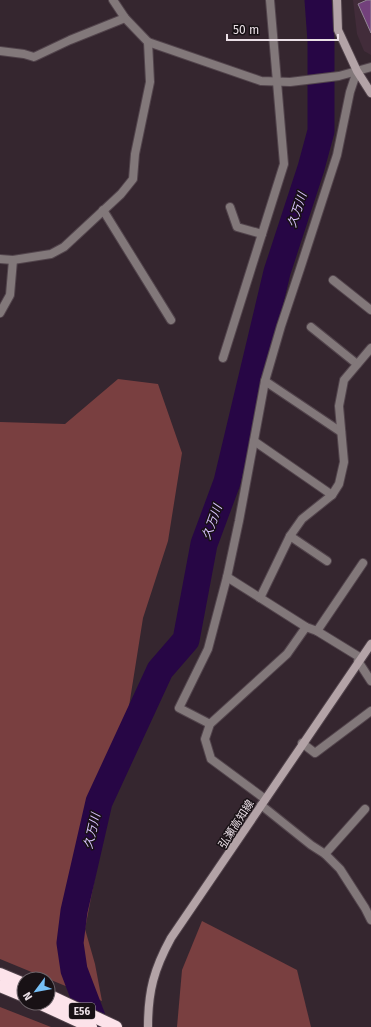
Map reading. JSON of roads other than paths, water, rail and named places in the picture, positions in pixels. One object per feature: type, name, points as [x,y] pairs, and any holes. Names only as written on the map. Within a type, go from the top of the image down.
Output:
[{"type":"highway","points":[[0,974],[16,981]]},
{"type":"highway","points":[[0,986],[16,993]]},
{"type":"highway","name":"E56","points":[[56,999],[116,1027]]},
{"type":"highway","name":"E56","points":[[56,1011],[91,1027]]},
{"type":"main road","points":[[337,0],[338,30],[357,71],[371,94]]},
{"type":"main road","name":"弘瀬高知線","points":[[148,1027],[148,1006],[151,986],[160,957],[171,938],[302,743],[371,644]]},
{"type":"street","points":[[113,0],[125,18],[148,42],[261,81],[290,82],[338,76],[371,67]]},
{"type":"street","points":[[223,358],[284,164],[270,0]]},
{"type":"street","points":[[0,52],[24,54],[34,57],[70,40],[125,18]]},
{"type":"street","points":[[0,259],[13,260],[51,254],[64,246],[121,194],[133,179],[135,154],[150,82],[148,42]]},
{"type":"street","points":[[210,724],[179,708],[208,649],[239,521],[265,381],[281,326],[337,155],[350,92],[357,71]]},
{"type":"street","points":[[230,207],[237,228],[262,234]]},
{"type":"street","points":[[103,210],[170,320]]},
{"type":"street","points":[[0,313],[10,295],[13,260]]},
{"type":"street","points":[[333,280],[371,310]]},
{"type":"street","points":[[311,327],[357,364]]},
{"type":"street","points":[[260,598],[290,536],[302,519],[332,495],[339,484],[344,462],[339,406],[344,380],[357,364],[369,353]]},
{"type":"street","points":[[265,381],[341,432]]},
{"type":"street","points":[[254,441],[332,495]]},
{"type":"street","points":[[290,536],[327,561]]},
{"type":"street","points":[[317,631],[363,563]]},
{"type":"street","points":[[226,577],[306,627],[317,631],[360,660],[371,681]]},
{"type":"street","points":[[306,627],[287,654],[210,724],[205,739],[211,759],[263,802],[306,841],[325,854],[340,869],[371,920]]},
{"type":"street","points":[[302,743],[315,753],[371,711]]},
{"type":"street","points":[[325,854],[365,809]]},
{"type":"waterway","name":"久万川","points":[[94,1027],[93,1020],[74,970],[70,943],[74,911],[99,802],[160,670],[186,640],[204,544],[227,482],[277,272],[311,168],[321,131],[321,41],[318,0]]}]
